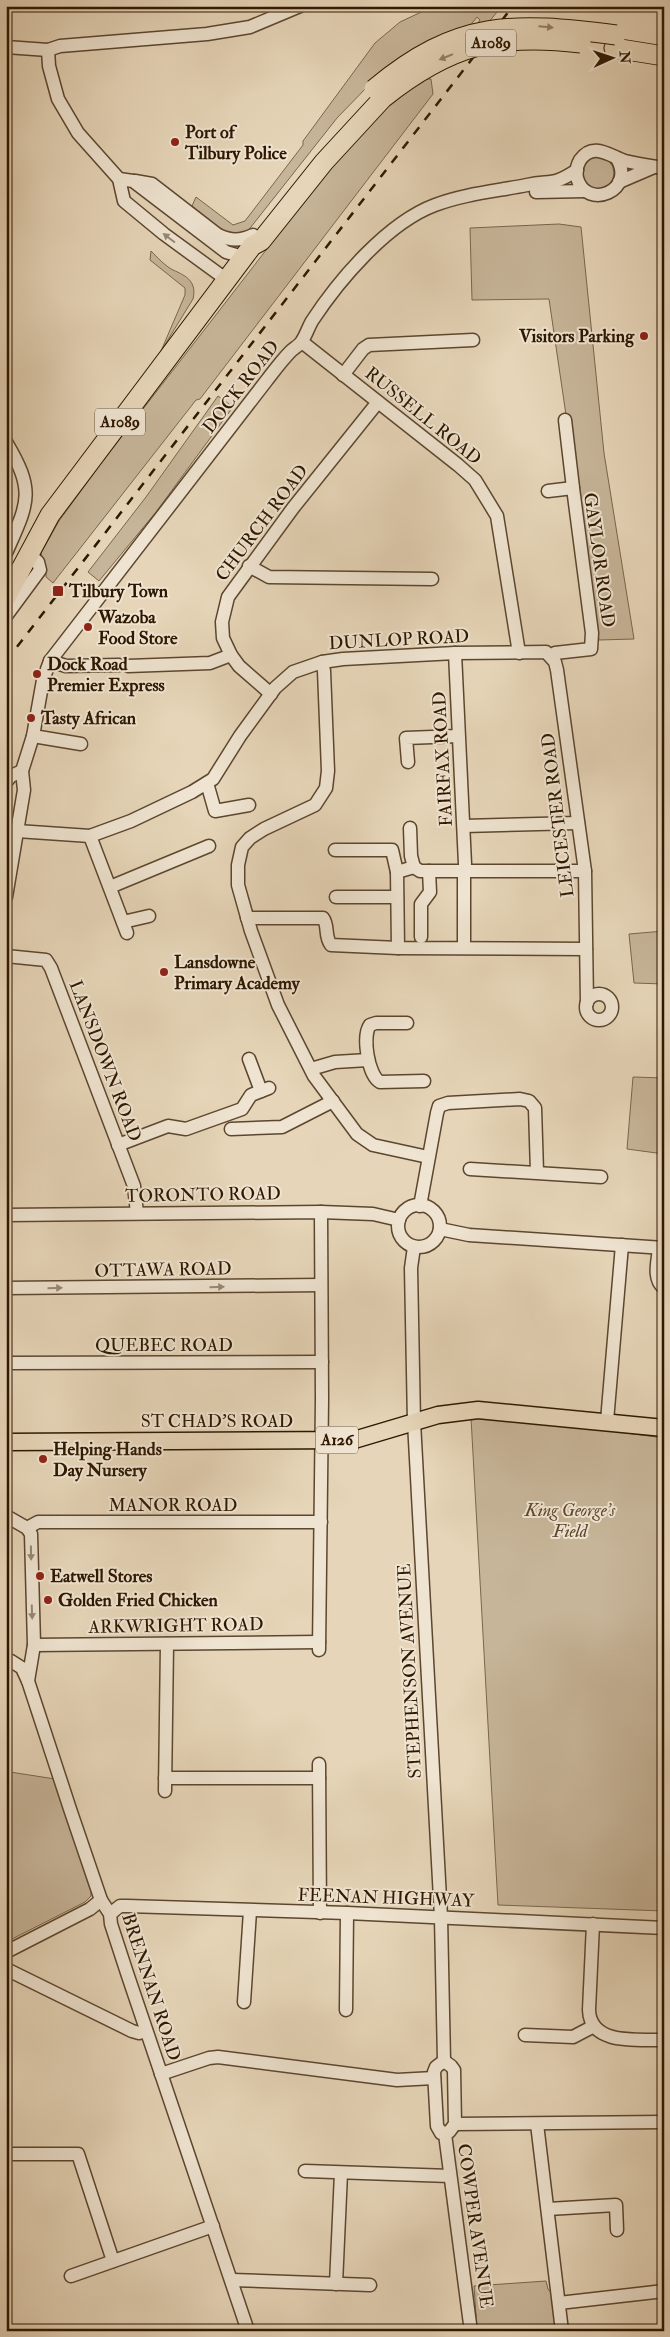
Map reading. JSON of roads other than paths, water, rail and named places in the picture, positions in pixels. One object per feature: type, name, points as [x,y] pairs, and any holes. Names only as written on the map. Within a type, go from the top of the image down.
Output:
[{"type":"highway","name":"A1089","points":[[6,597],[50,515],[227,280],[250,246],[351,113],[378,94],[404,64],[432,48],[456,38],[492,29],[537,26],[615,41],[664,56]]},
{"type":"highway","name":"A1089","points":[[615,41],[664,43]]},
{"type":"main road","name":"ST CHAD'S ROAD","points":[[6,1442],[354,1440],[455,1411],[478,1410],[664,1428]]},
{"type":"street","points":[[6,47],[48,50],[60,46],[207,34],[250,27],[300,6]]},
{"type":"street","points":[[48,50],[49,66],[58,99],[78,133],[119,179],[124,201],[164,234],[227,280]]},
{"type":"street","name":"DOCK ROAD","points":[[49,664],[266,380],[287,355],[302,342],[313,320],[328,300],[355,267],[387,234],[413,216],[433,206],[477,194],[530,184],[555,183],[576,170],[583,156],[593,151],[604,151],[616,158],[659,167]]},
{"type":"street","points":[[616,158],[621,169],[620,182]]},
{"type":"street","name":"DOCK ROAD","points":[[506,190],[530,192],[585,191],[595,195],[605,195],[614,190],[620,182],[659,167]]},
{"type":"street","points":[[576,170],[580,185],[585,191]]},
{"type":"street","points":[[119,179],[152,184],[218,235],[227,240],[243,240],[250,246]]},
{"type":"street","points":[[133,181],[226,252],[250,246]]},
{"type":"street","points":[[344,375],[363,349],[370,345],[473,340]]},
{"type":"street","name":"RUSSELL ROAD","points":[[302,342],[475,480],[497,516],[518,653]]},
{"type":"street","name":"CHURCH ROAD","points":[[272,694],[239,666],[231,655],[223,638],[224,609],[233,587],[378,402]]},
{"type":"street","points":[[564,420],[573,488]]},
{"type":"street","points":[[6,442],[17,460],[24,482],[27,501],[23,515],[6,553]]},
{"type":"street","name":"GAYLOR ROAD","points":[[548,491],[573,488],[592,633],[590,649],[555,653],[551,656]]},
{"type":"street","points":[[6,616],[40,570],[38,562],[29,554]]},
{"type":"street","points":[[249,566],[269,577],[432,579]]},
{"type":"street","name":"DUNLOP ROAD","points":[[18,831],[90,836],[131,821],[192,792],[213,779],[240,736],[272,694],[293,672],[322,662],[343,659],[455,653],[546,652],[551,656]]},
{"type":"street","name":"FAIRFAX ROAD","points":[[455,653],[464,826],[464,942]]},
{"type":"street","points":[[6,897],[24,790],[22,771],[34,736],[43,680],[49,664],[66,666],[210,663],[231,655]]},
{"type":"street","name":"LEICESTER ROAD","points":[[551,656],[557,670],[585,871],[587,1002]]},
{"type":"street","points":[[322,662],[324,671],[328,771],[326,788],[315,805],[264,829],[250,838],[242,848],[238,865],[238,885],[247,918],[278,1005],[311,1069],[333,1101],[357,1134],[373,1145],[428,1157]]},
{"type":"street","points":[[34,736],[81,744]]},
{"type":"street","points":[[408,762],[406,738],[458,736]]},
{"type":"street","points":[[6,782],[11,776],[22,771]]},
{"type":"street","points":[[206,783],[215,811],[249,805]]},
{"type":"street","points":[[464,826],[578,823]]},
{"type":"street","points":[[410,828],[411,856],[414,867],[420,871],[464,867],[585,871]]},
{"type":"street","points":[[90,836],[125,928],[149,916]]},
{"type":"street","points":[[110,887],[209,846]]},
{"type":"street","points":[[335,850],[392,850],[397,872],[398,948]]},
{"type":"street","points":[[397,872],[414,867]]},
{"type":"street","points":[[421,938],[420,904],[430,892],[429,871]]},
{"type":"street","points":[[336,897],[397,897]]},
{"type":"street","points":[[247,918],[323,918],[327,923],[326,939],[331,945],[398,948],[586,949]]},
{"type":"street","name":"LANSDOWN ROAD","points":[[6,956],[46,960],[51,968],[134,1186],[137,1213]]},
{"type":"street","points":[[407,1023],[376,1022],[370,1024],[367,1036],[368,1060],[375,1078],[380,1082],[424,1082]]},
{"type":"street","points":[[118,1145],[168,1126],[186,1129],[242,1109],[251,1096],[265,1090],[249,1059]]},
{"type":"street","points":[[311,1069],[335,1062],[368,1060]]},
{"type":"street","points":[[420,1206],[439,1106],[448,1103],[520,1099],[529,1101],[535,1108],[537,1172]]},
{"type":"street","points":[[231,1129],[282,1127],[333,1101]]},
{"type":"street","points":[[470,1169],[601,1177]]},
{"type":"street","points":[[420,1206],[431,1210],[436,1215],[440,1229],[432,1242],[427,1246],[414,1247],[404,1241],[400,1234],[399,1220],[407,1210],[420,1206]]},
{"type":"street","points":[[321,1212],[321,1522]]},
{"type":"street","name":"TORONTO ROAD","points":[[6,1215],[321,1212],[373,1214],[399,1220]]},
{"type":"street","points":[[440,1229],[469,1235],[661,1248],[657,1276],[664,1288]]},
{"type":"street","points":[[607,1421],[622,1245]]},
{"type":"street","name":"STEPHENSON AVENUE","points":[[414,1247],[411,1268],[414,1422],[441,1917]]},
{"type":"street","name":"OTTAWA ROAD","points":[[6,1288],[321,1286]]},
{"type":"street","name":"QUEBEC ROAD","points":[[6,1363],[322,1362]]},
{"type":"street","points":[[6,1516],[27,1528],[30,1534],[34,1645],[28,1681]]},
{"type":"street","name":"MANOR ROAD","points":[[27,1528],[38,1522],[321,1522]]},
{"type":"street","name":"ARKWRIGHT ROAD","points":[[34,1645],[319,1646],[321,1522]]},
{"type":"street","points":[[166,1644],[165,1785],[319,1778]]},
{"type":"street","points":[[9,1661],[34,1645]]},
{"type":"street","name":"BRENNAN ROAD","points":[[9,1661],[22,1668],[28,1681],[101,1900],[110,1914],[111,1924],[146,2031],[248,2331]]},
{"type":"street","points":[[319,1764],[320,1913]]},
{"type":"street","points":[[6,1952],[90,1909],[101,1900]]},
{"type":"street","name":"FEENAN HIGHWAY","points":[[110,1914],[124,1906],[347,1913],[664,1928]]},
{"type":"street","points":[[244,2002],[250,1911]]},
{"type":"street","points":[[346,2010],[347,1913]]},
{"type":"street","name":"COWPER AVENUE","points":[[441,1917],[444,2060],[454,2070],[455,2124],[445,2134]]},
{"type":"street","points":[[593,1924],[589,2017],[594,2026],[604,2035],[613,2038],[664,2040]]},
{"type":"street","points":[[6,1969],[132,2031],[139,2033],[146,2031]]},
{"type":"street","points":[[525,2035],[573,2037],[594,2026]]},
{"type":"street","points":[[162,2074],[209,2058],[218,2057],[397,2080],[434,2078],[436,2067],[444,2060]]},
{"type":"street","name":"COWPER AVENUE","points":[[434,2078],[437,2126],[441,2133],[445,2134]]},
{"type":"street","points":[[455,2124],[664,2122]]},
{"type":"street","points":[[537,2124],[562,2331]]},
{"type":"street","name":"COWPER AVENUE","points":[[445,2134],[470,2324]]},
{"type":"street","points":[[6,2154],[78,2154],[113,2261]]},
{"type":"street","points":[[305,2171],[450,2176]]},
{"type":"street","points":[[336,2284],[341,2173]]},
{"type":"street","points":[[548,2209],[616,2205],[617,2230]]},
{"type":"street","points":[[71,2276],[213,2226]]},
{"type":"street","points":[[232,2280],[370,2285]]},
{"type":"street","points":[[559,2304],[664,2291]]},
{"type":"railway","points":[[6,661],[513,6]]},
{"type":"place","name":"Port of Tilbury Police","points":[[175,142]]},
{"type":"place","name":"Visitors Parking","points":[[644,336]]},
{"type":"place","name":"Tilbury Town","points":[[58,591]]},
{"type":"place","name":"Wazoba Food Store","points":[[88,627]]},
{"type":"place","name":"Dock Road Premier Express","points":[[37,674]]},
{"type":"place","name":"Tasty African","points":[[31,718]]},
{"type":"place","name":"Lansdowne Primary Academy","points":[[164,972]]},
{"type":"place","name":"Helping Hands Day Nursery","points":[[43,1459]]},
{"type":"place","name":"Eatwell Stores","points":[[40,1576]]},
{"type":"place","name":"Golden Fried Chicken","points":[[48,1600]]},
{"type":"park label","name":"King George's Field","points":[[570,1520]]}]
